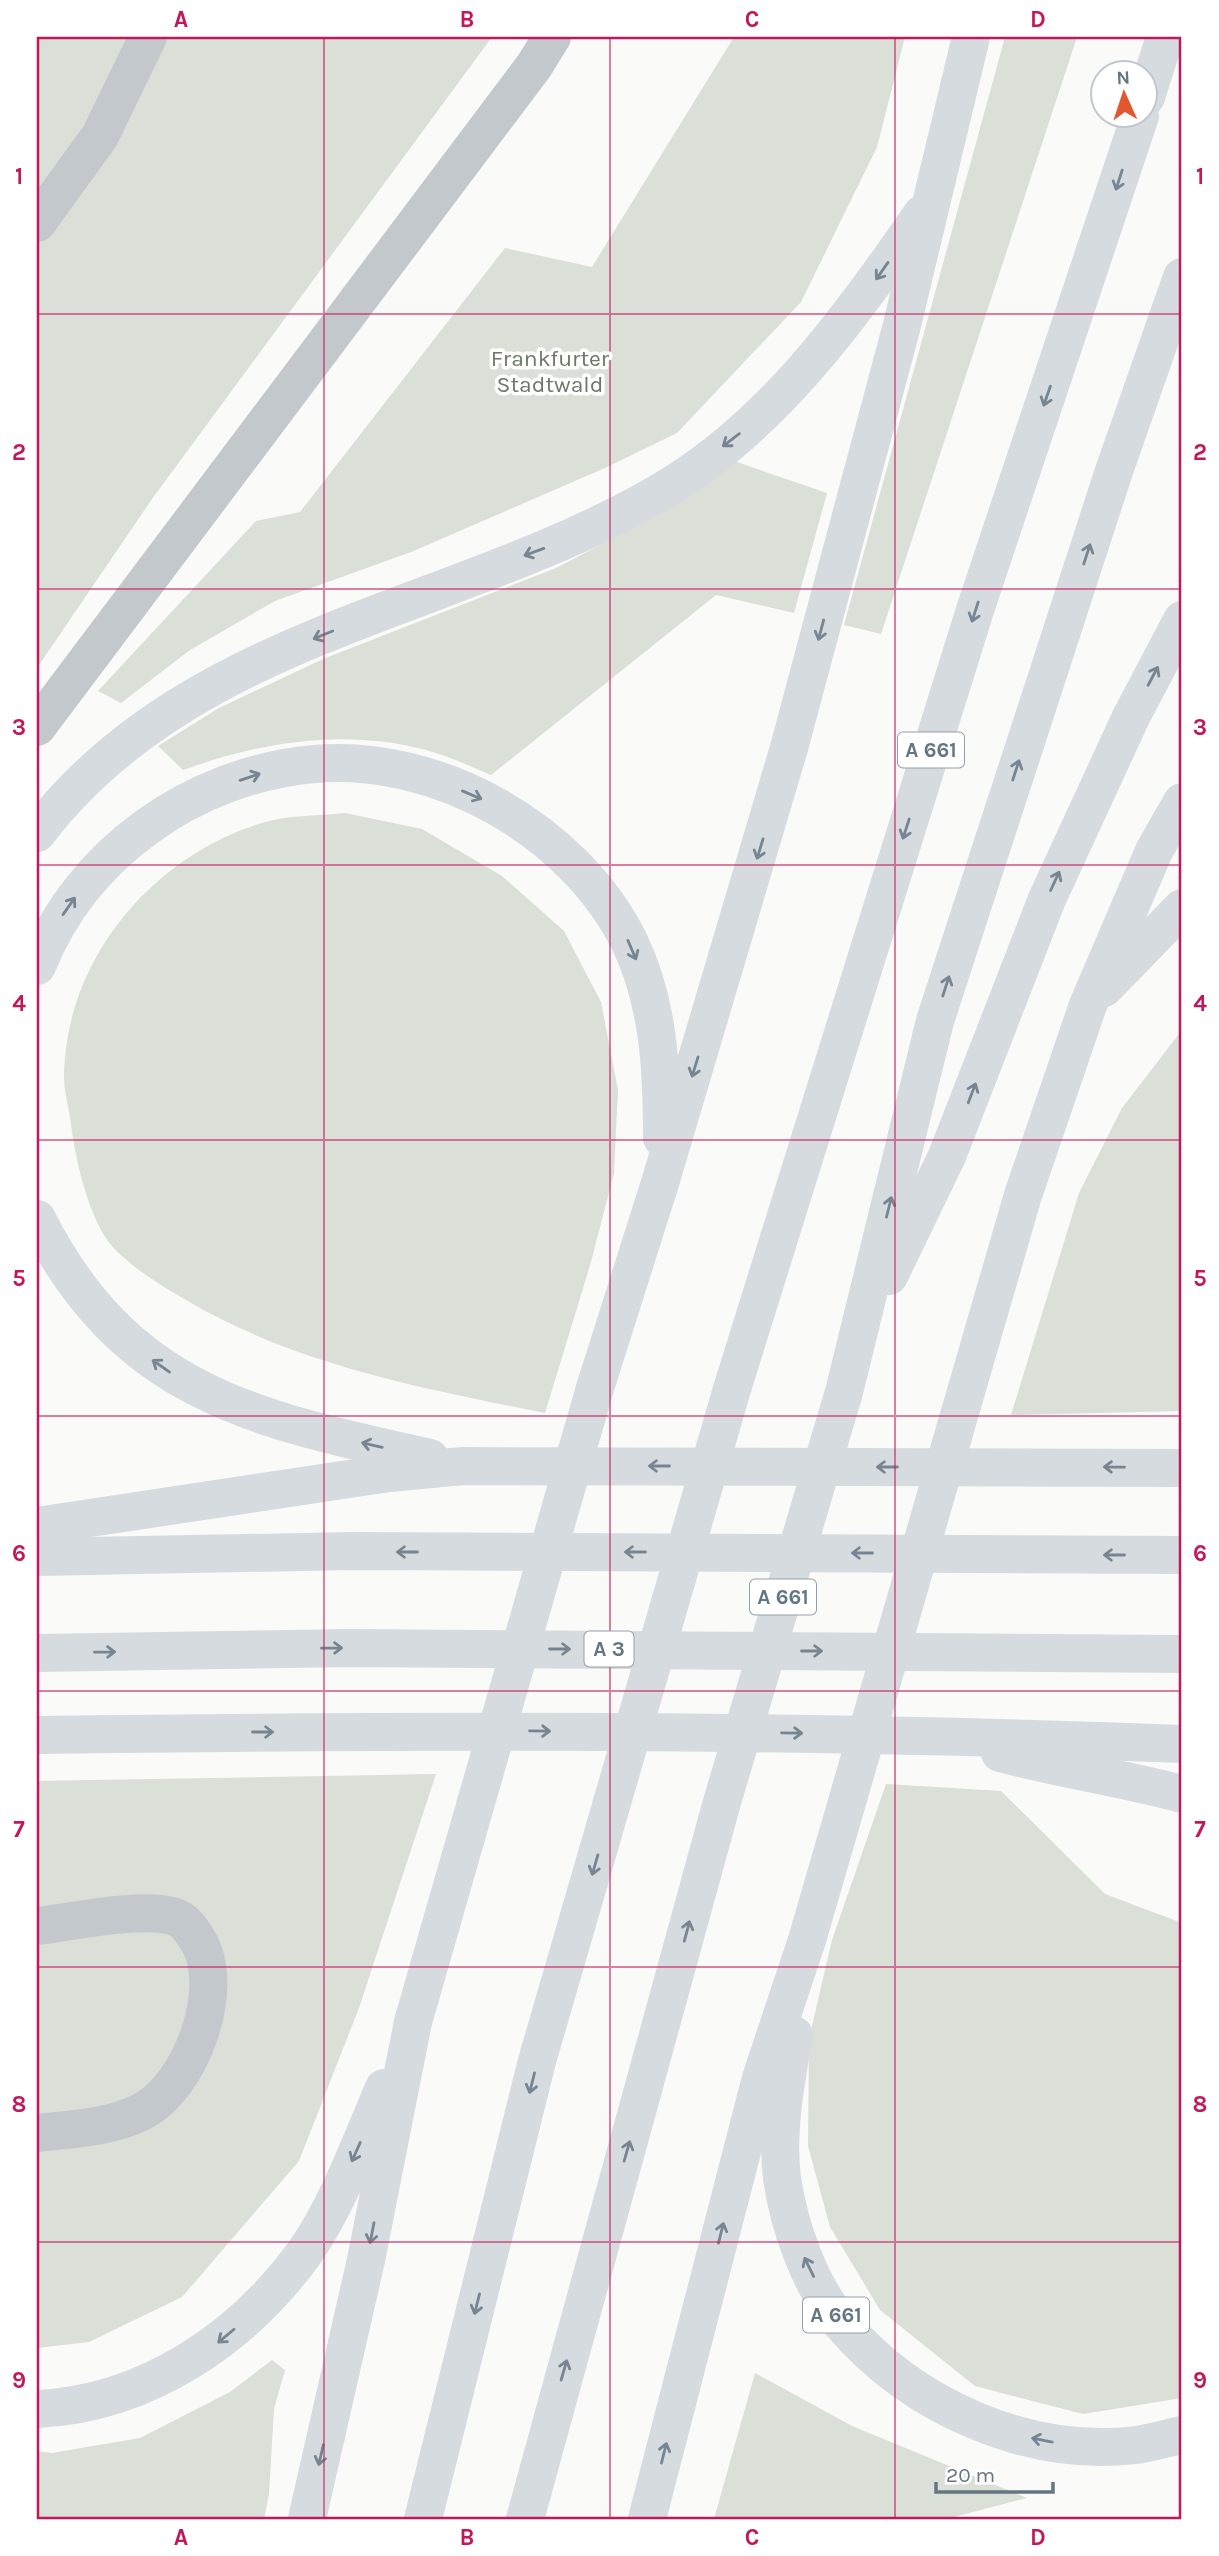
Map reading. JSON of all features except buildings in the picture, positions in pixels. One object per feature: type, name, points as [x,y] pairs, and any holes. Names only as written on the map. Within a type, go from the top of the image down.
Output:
[{"type":"highway","points":[[306,2519],[366,2260],[413,2022],[595,1388],[660,1183],[793,735],[935,195],[971,37]]},
{"type":"highway","points":[[1158,60],[1165,37]]},
{"type":"highway","name":"A 661","points":[[423,2519],[537,2061],[732,1389],[975,610],[1135,130]]},
{"type":"highway","points":[[37,833],[80,783],[125,743],[175,707],[217,683],[267,658],[545,548],[659,493],[747,428],[789,387],[856,308],[935,195]]},
{"type":"highway","name":"A 661","points":[[525,2519],[722,1802],[844,1392],[935,1021],[1110,484],[1182,277]]},
{"type":"highway","points":[[844,1392],[891,1269],[947,1156],[1046,899],[1131,718],[1182,620]]},
{"type":"highway","points":[[37,966],[65,911],[86,882],[117,849],[160,816],[209,791],[263,773],[315,764],[373,767],[421,775],[498,808],[537,834],[573,864],[604,902],[628,940],[646,983],[658,1049],[662,1104],[660,1183]]},
{"type":"highway","points":[[647,2519],[761,2078],[807,1940],[1023,1195],[1087,1005],[1154,851],[1182,802]]},
{"type":"highway","points":[[1087,1005],[1182,908]]},
{"type":"highway","points":[[37,1219],[63,1270],[90,1306],[158,1366],[195,1388],[279,1422],[463,1466]]},
{"type":"highway","points":[[37,1526],[364,1476],[463,1466],[1182,1468]]},
{"type":"highway","points":[[37,1557],[353,1551],[1182,1555]]},
{"type":"highway","name":"A 3","points":[[37,1653],[350,1648],[1182,1654]]},
{"type":"highway","points":[[37,1735],[441,1730],[933,1735],[1182,1744]]},
{"type":"highway","points":[[37,1753],[195,1733]]},
{"type":"highway","points":[[933,1735],[1046,1765],[1123,1778],[1182,1794]]},
{"type":"highway","name":"A 661","points":[[807,1940],[787,2075],[782,2176],[802,2253],[841,2323],[865,2347],[913,2386],[938,2403],[979,2423],[1048,2442],[1090,2446],[1136,2445],[1182,2435]]},
{"type":"highway","points":[[37,2409],[95,2401],[138,2386],[182,2366],[219,2342],[252,2314],[306,2250],[344,2178],[413,2022]]},
{"type":"lane","points":[[37,223],[100,136],[148,37]]},
{"type":"lane","points":[[37,727],[322,351],[526,77],[552,37]]},
{"type":"lane","points":[[37,1926],[149,1913],[176,1917],[190,1928],[205,1950],[211,1989],[188,2061],[169,2089],[142,2112],[96,2126],[37,2133]]},
{"type":"green space","points":[[37,37],[492,37],[152,499],[37,668]]},
{"type":"green space","name":"Frankfurter Stadtwald","points":[[734,37],[905,37],[877,147],[801,302],[677,433],[605,468],[411,552],[275,601],[190,650],[121,703],[98,691],[256,521],[300,512],[505,248],[592,267]]},
{"type":"green space","points":[[1005,37],[1077,37],[881,634],[844,625]]},
{"type":"green space","points":[[734,461],[827,493],[794,613],[716,595],[491,775],[426,750],[364,740],[303,741],[242,752],[183,770],[158,746],[219,708],[323,659],[556,568],[656,516]]},
{"type":"green space","points":[[345,813],[422,829],[502,876],[564,931],[601,1002],[618,1090],[614,1173],[591,1262],[545,1413],[360,1372],[271,1342],[228,1322],[166,1288],[128,1262],[104,1235],[84,1188],[64,1076],[69,1032],[81,991],[99,952],[124,917],[153,885],[187,859],[225,838],[265,822]]},
{"type":"green space","points":[[1182,1030],[1182,1411],[1011,1415],[1079,1193],[1122,1108]]},
{"type":"green space","points":[[436,1774],[359,2008],[299,2161],[182,2297],[89,2342],[37,2348],[37,1781]]},
{"type":"green space","points":[[886,1784],[1001,1791],[1105,1894],[1182,1923],[1182,2398],[1083,2414],[975,2386],[880,2310],[830,2227],[808,2146],[809,2039],[832,1940]]},
{"type":"green space","points":[[272,2360],[285,2370],[274,2409],[269,2494],[264,2519],[37,2519],[37,2451],[52,2453],[140,2438],[230,2392]]},
{"type":"green space","points":[[755,2373],[852,2426],[1027,2498],[946,2519],[714,2519]]}]
